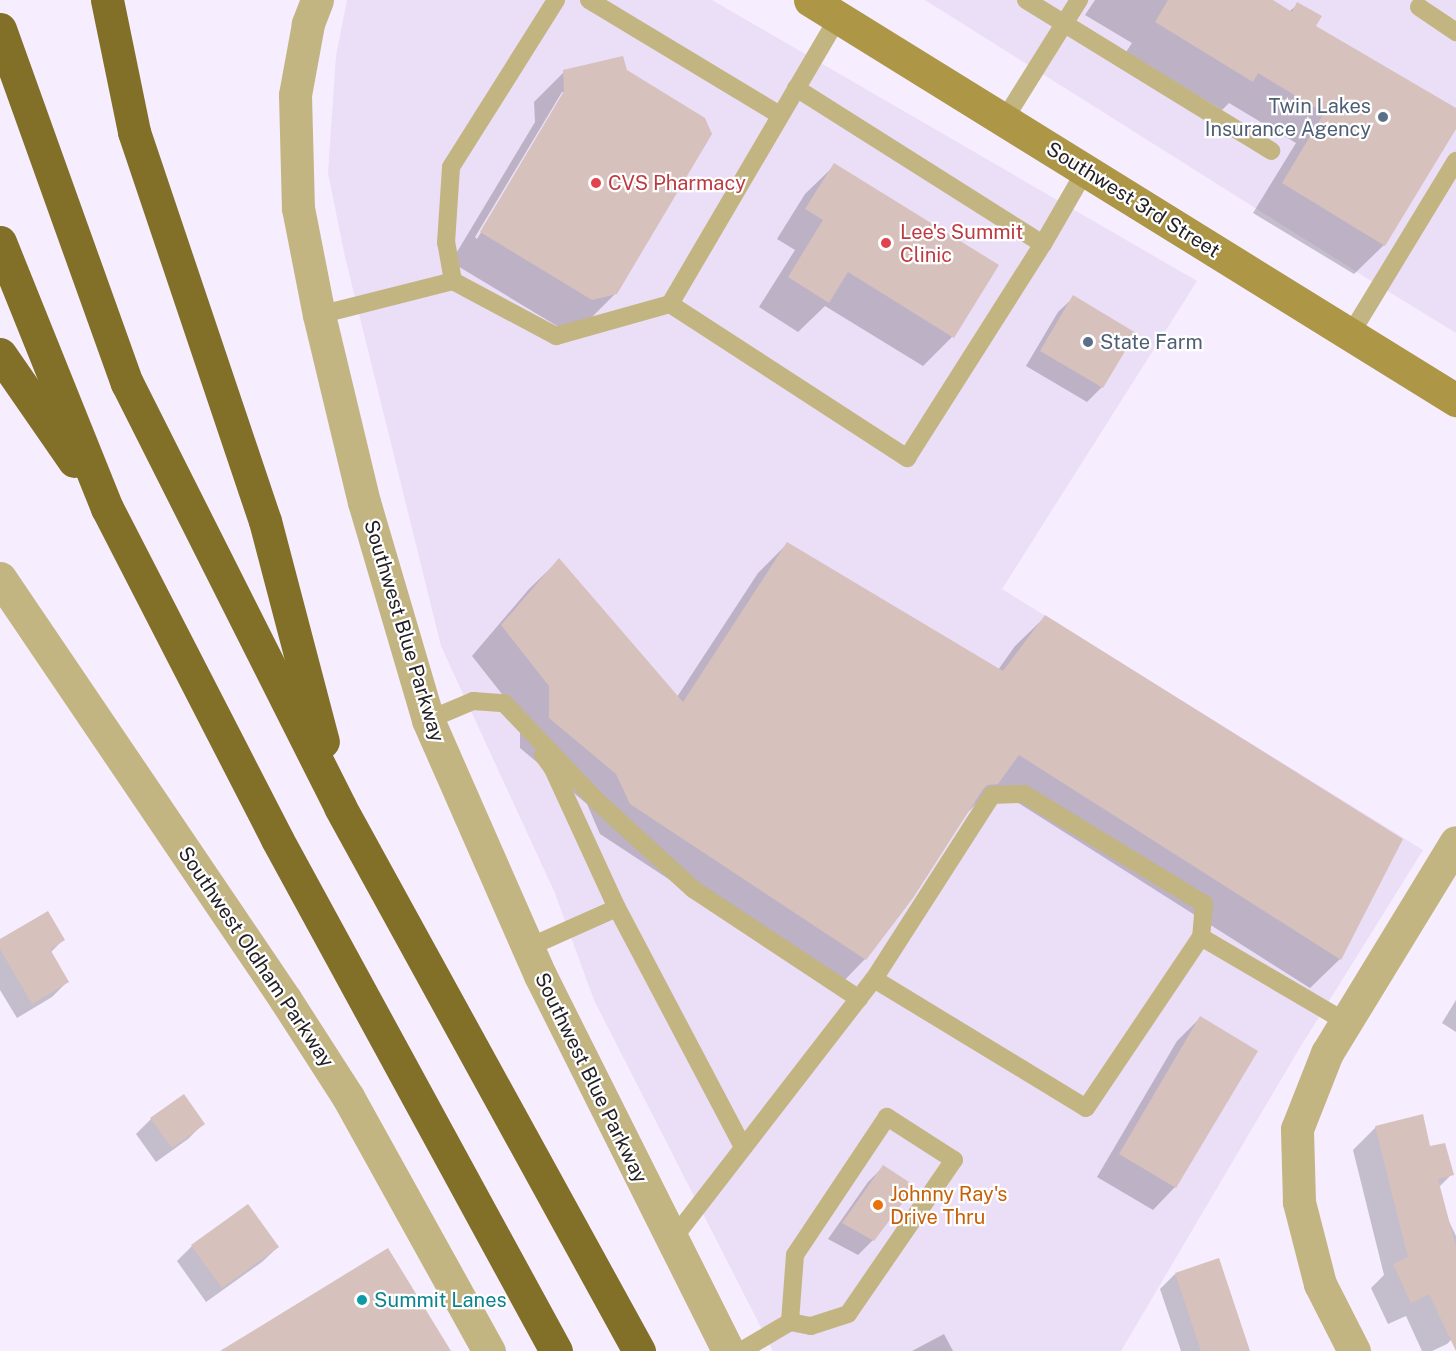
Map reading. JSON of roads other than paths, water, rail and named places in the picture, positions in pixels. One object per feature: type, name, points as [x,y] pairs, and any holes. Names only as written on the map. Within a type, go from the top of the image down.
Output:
[{"type":"highway","points":[[107,0],[134,132],[265,521],[340,807]]},
{"type":"highway","points":[[0,29],[127,383],[340,807],[639,1351]]},
{"type":"highway","points":[[0,242],[107,508],[277,839],[556,1351]]},
{"type":"highway","points":[[0,354],[107,508]]},
{"type":"main road","name":"Southwest 3rd Street","points":[[810,0],[1456,400]]},
{"type":"street","name":"Southwest Blue Parkway","points":[[317,0],[308,24],[295,95],[298,208],[320,315],[364,502],[428,720],[527,948],[728,1351]]},
{"type":"street","name":"Southwest Oldham Parkway","points":[[0,578],[285,999],[348,1097],[399,1184],[489,1351]]},
{"type":"street","points":[[1354,1351],[1320,1284],[1299,1202],[1297,1129],[1327,1053],[1456,842]]},
{"type":"lane","points":[[453,281],[446,243],[451,167],[556,0]]},
{"type":"lane","points":[[589,0],[780,115]]},
{"type":"lane","points":[[1026,0],[1271,151]]},
{"type":"lane","points":[[1005,120],[1079,0]]},
{"type":"lane","points":[[1419,7],[1456,32]]},
{"type":"lane","points":[[320,315],[453,281],[556,336],[670,304],[838,18]]},
{"type":"lane","points":[[796,88],[1043,244]]},
{"type":"lane","points":[[1350,335],[1456,161]]},
{"type":"lane","points":[[670,304],[907,458],[1043,244],[1085,171]]},
{"type":"lane","points":[[428,720],[473,701],[504,703],[598,802],[693,889],[859,999]]},
{"type":"lane","points":[[504,703],[553,769],[617,908],[743,1147]]},
{"type":"lane","points":[[672,1240],[874,979],[992,795],[1024,794],[1204,904],[1201,937],[1086,1108],[874,979]]},
{"type":"lane","points":[[527,948],[617,908]]},
{"type":"lane","points":[[1201,937],[1346,1022]]},
{"type":"lane","points":[[741,1351],[790,1322],[811,1326],[848,1314],[954,1160],[887,1117],[795,1255],[790,1322]]},
{"type":"place","name":"Twin Lakes Insurance Agency","points":[[1383,117]]},
{"type":"place","name":"CVS Pharmacy","points":[[596,183]]},
{"type":"place","name":"Lee's Summit Clinic","points":[[886,243]]},
{"type":"place","name":"State Farm","points":[[1088,342]]},
{"type":"place","name":"Johnny Ray's Drive Thru","points":[[878,1205]]},
{"type":"place","name":"Summit Lanes","points":[[362,1300]]}]
